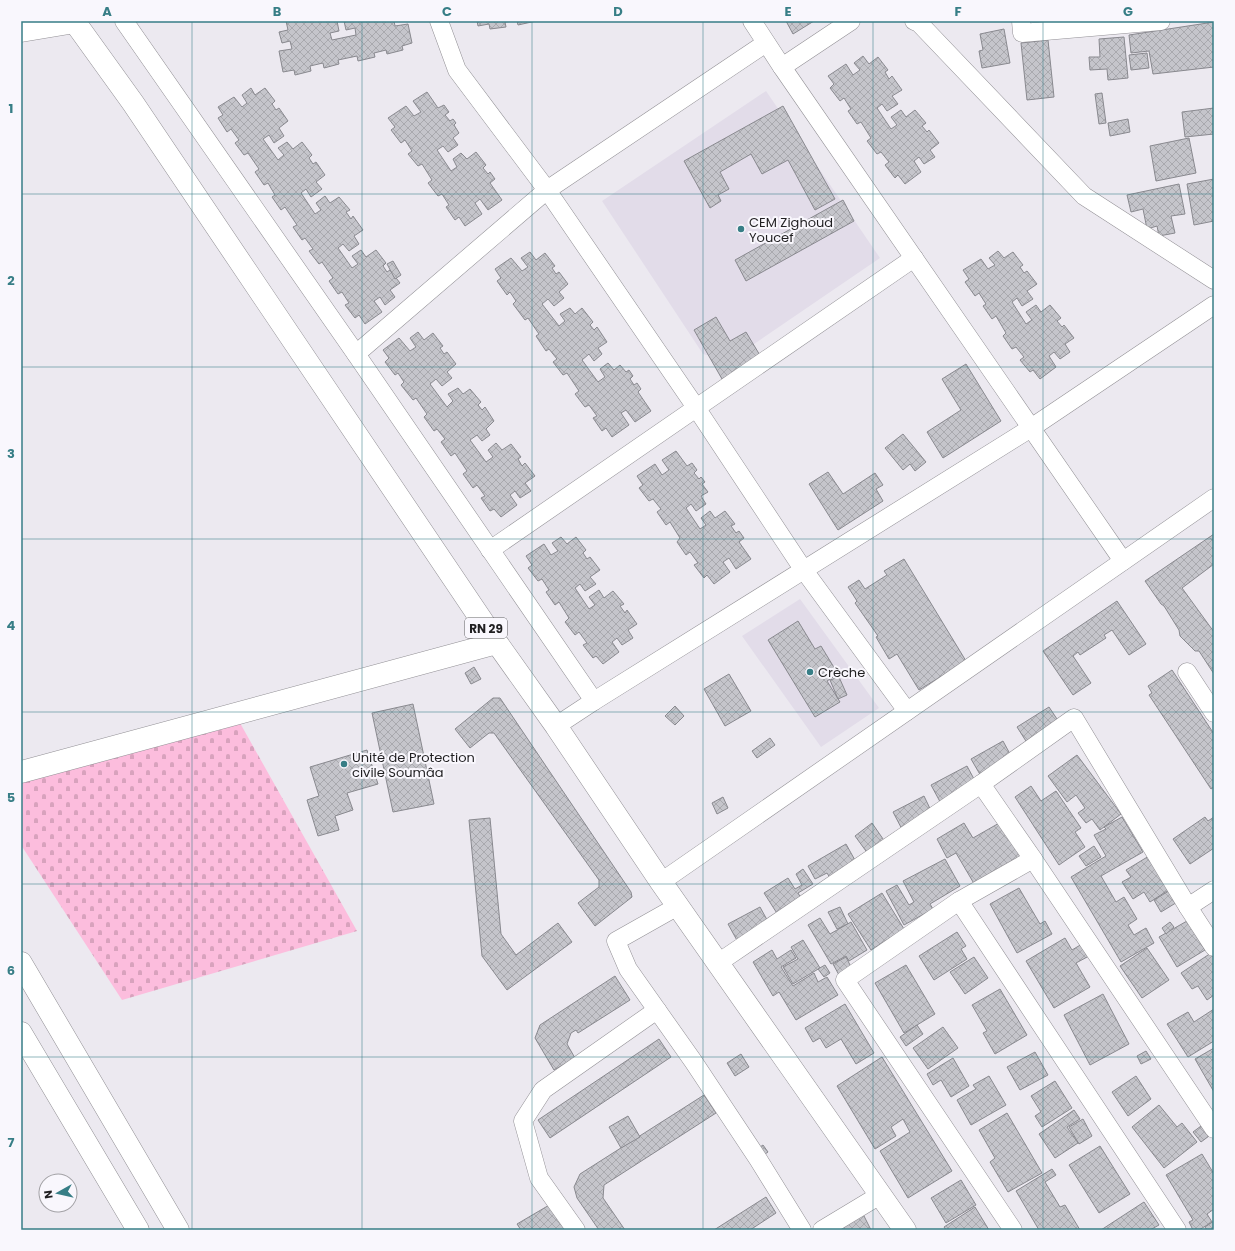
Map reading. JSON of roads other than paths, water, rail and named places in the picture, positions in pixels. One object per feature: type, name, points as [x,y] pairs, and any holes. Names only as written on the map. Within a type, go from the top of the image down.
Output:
[{"type":"main road","points":[[21,30],[74,21]]},
{"type":"main road","name":"RN 29","points":[[74,21],[134,103],[497,644],[556,726],[661,882],[905,1230]]},
{"type":"main road","points":[[21,772],[497,644]]},
{"type":"main road","points":[[21,963],[178,1230]]},
{"type":"main road","points":[[21,1033],[138,1230]]},
{"type":"street","points":[[124,21],[356,354],[594,701]]},
{"type":"street","points":[[439,21],[457,70],[547,190],[697,409],[803,569],[907,711]]},
{"type":"street","points":[[752,21],[782,67],[1123,561]]},
{"type":"street","points":[[782,67],[851,21]]},
{"type":"street","points":[[914,21],[919,23],[1084,196],[1214,280]]},
{"type":"street","points":[[1021,21],[1022,34],[1161,21]]},
{"type":"street","points":[[356,354],[547,190],[766,43]]},
{"type":"street","points":[[490,550],[697,409],[914,258]]},
{"type":"street","points":[[556,726],[803,569],[1031,428],[1214,305]]},
{"type":"street","points":[[661,882],[1214,498]]},
{"type":"street","points":[[1187,672],[1214,713]]},
{"type":"street","points":[[718,963],[981,784],[1074,718],[1188,907],[1214,947]]},
{"type":"street","points":[[981,784],[1214,1129]]},
{"type":"street","points":[[1013,1230],[845,980],[959,901],[1033,859]]},
{"type":"street","points":[[1188,907],[1214,890]]},
{"type":"street","points":[[959,901],[1175,1229]]},
{"type":"street","points":[[678,906],[616,941],[628,969],[693,1061],[758,1158],[802,1230]]},
{"type":"street","points":[[576,1230],[538,1178],[523,1121],[544,1090],[657,1010]]},
{"type":"street","points":[[822,1230],[880,1195]]},
{"type":"place","name":"CEM Zighoud Youcef","points":[[741,229]]},
{"type":"place","name":"Crèche","points":[[810,672]]},
{"type":"place","name":"Unité de Protection civile Soumâa","points":[[344,764]]}]
